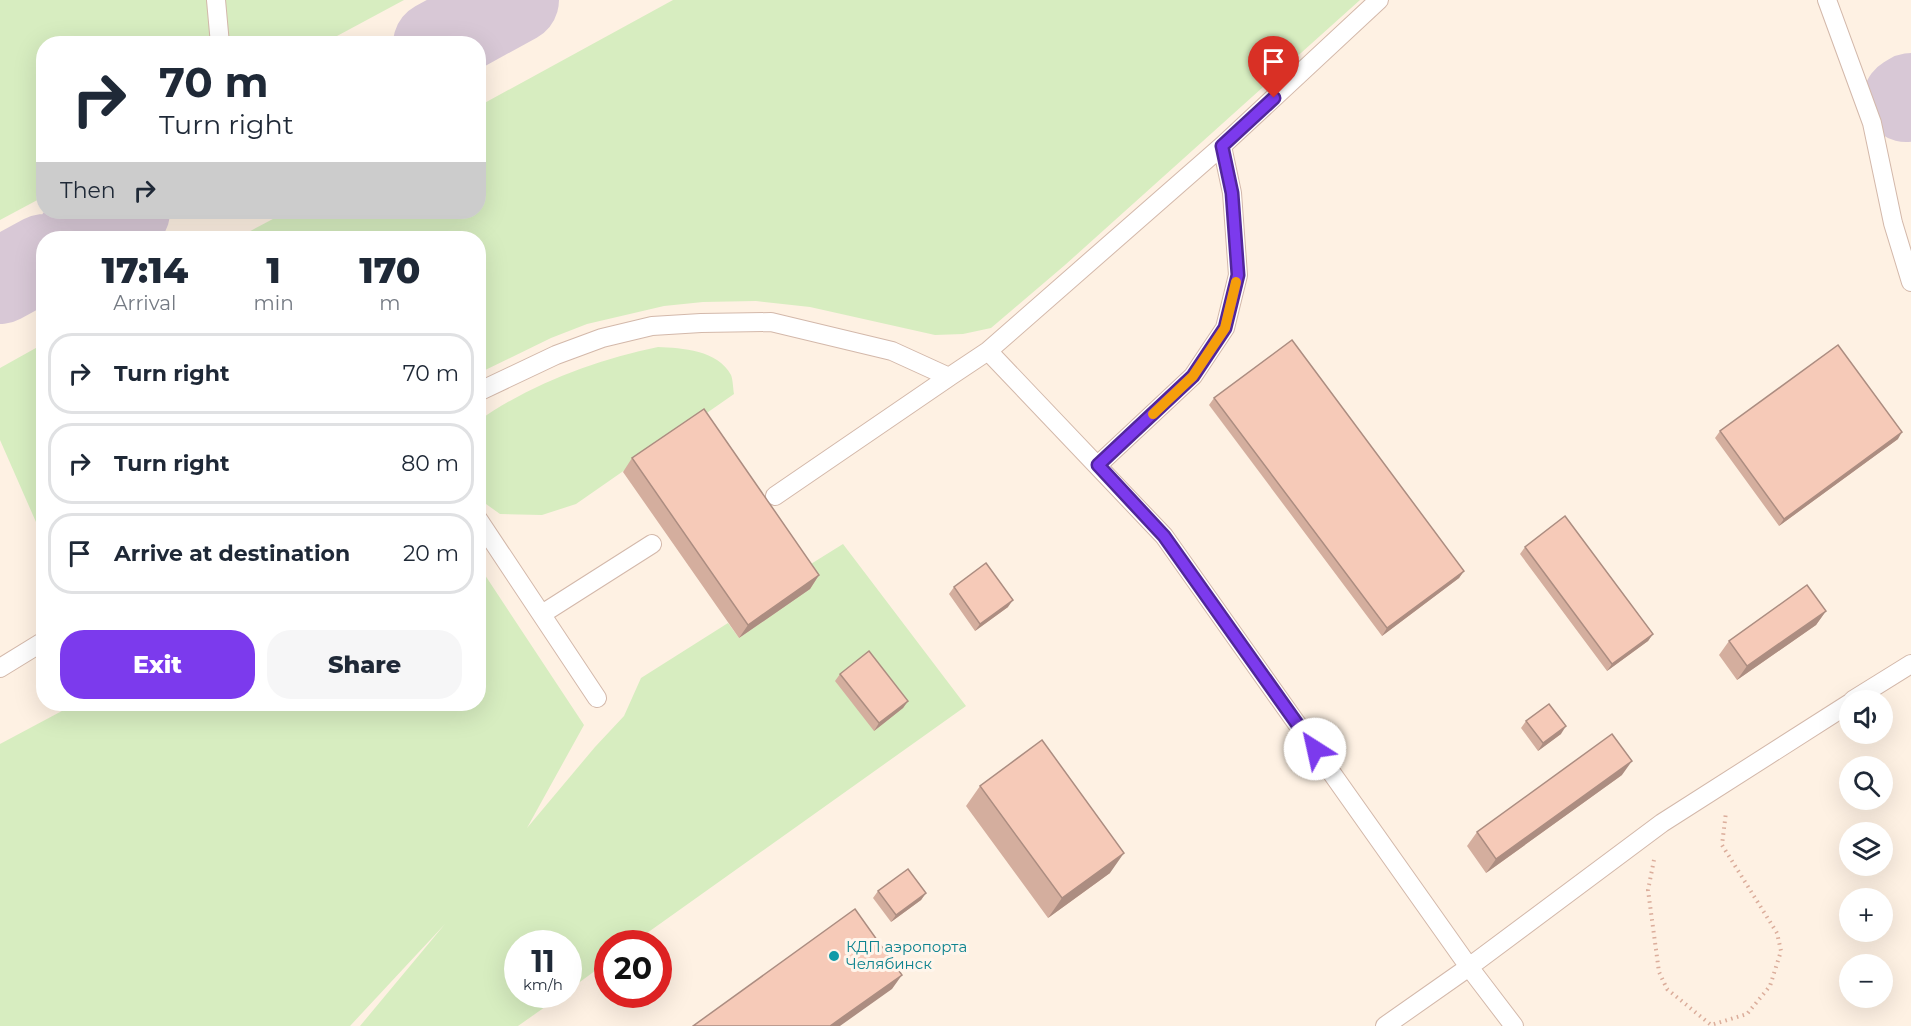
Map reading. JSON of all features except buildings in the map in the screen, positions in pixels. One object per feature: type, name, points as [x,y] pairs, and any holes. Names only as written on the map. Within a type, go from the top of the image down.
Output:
[{"type":"lane","points":[[216,0],[219,36]]},
{"type":"lane","points":[[775,496],[988,351],[1222,146],[1379,0]]},
{"type":"lane","points":[[1827,0],[1872,123],[1893,224],[1911,282]]},
{"type":"lane","points":[[1098,465],[1193,376],[1225,328],[1238,275],[1232,193],[1222,146]]},
{"type":"lane","points":[[486,388],[556,355],[602,338],[652,326],[701,323],[771,322],[892,351],[949,377]]},
{"type":"lane","points":[[988,351],[1164,536],[1468,966],[1515,1026]]},
{"type":"lane","points":[[486,531],[597,698]]},
{"type":"lane","points":[[542,614],[652,544]]},
{"type":"lane","points":[[0,668],[36,646]]},
{"type":"lane","points":[[1869,690],[1911,664]]},
{"type":"lane","points":[[1384,1026],[1662,823],[1839,710]]},
{"type":"path","points":[[1662,823],[1648,890],[1659,972],[1668,989],[1711,1025],[1747,1014],[1770,986],[1781,951],[1777,933],[1722,845],[1730,778]]},
{"type":"green space","points":[[0,0],[404,0],[337,36],[36,36],[36,201],[0,220]]},
{"type":"green space","points":[[673,0],[1360,0],[1065,265],[991,328],[963,334],[935,335],[810,307],[756,301],[703,302],[664,306],[587,324],[551,338],[486,370],[486,231],[250,231],[273,219],[486,219],[486,102]]},
{"type":"green space","points":[[658,347],[678,348],[709,355],[725,367],[731,375],[734,394],[576,504],[542,515],[500,514],[486,504],[486,416],[519,396],[564,375]]},
{"type":"green space","points":[[36,348],[36,522],[0,440],[0,368]]},
{"type":"green space","points":[[843,544],[966,706],[651,930],[594,930],[594,972],[582,980],[582,930],[504,930],[504,1008],[544,1008],[518,1026],[360,1026],[445,924],[350,1026],[0,1026],[0,744],[62,711],[486,711],[486,577],[584,725],[527,828],[624,716],[641,678],[728,623],[739,638],[809,589],[798,572]]},
{"type":"taxiway","points":[[451,36],[516,0]]},
{"type":"taxiway","points":[[1906,99],[1911,96]]},
{"type":"taxiway","points":[[91,231],[114,219]]},
{"type":"taxiway","points":[[0,281],[36,261]]},
{"type":"slow traffic","points":[[1153,414],[1193,376],[1225,328],[1236,282]]},
{"type":"place","name":"КДП аэропорта Челябинск","points":[[834,956]]},
{"type":"route","points":[[1274,98],[1222,146],[1232,193],[1238,275],[1225,328],[1193,376],[1098,465],[1164,536],[1315,749]]}]
